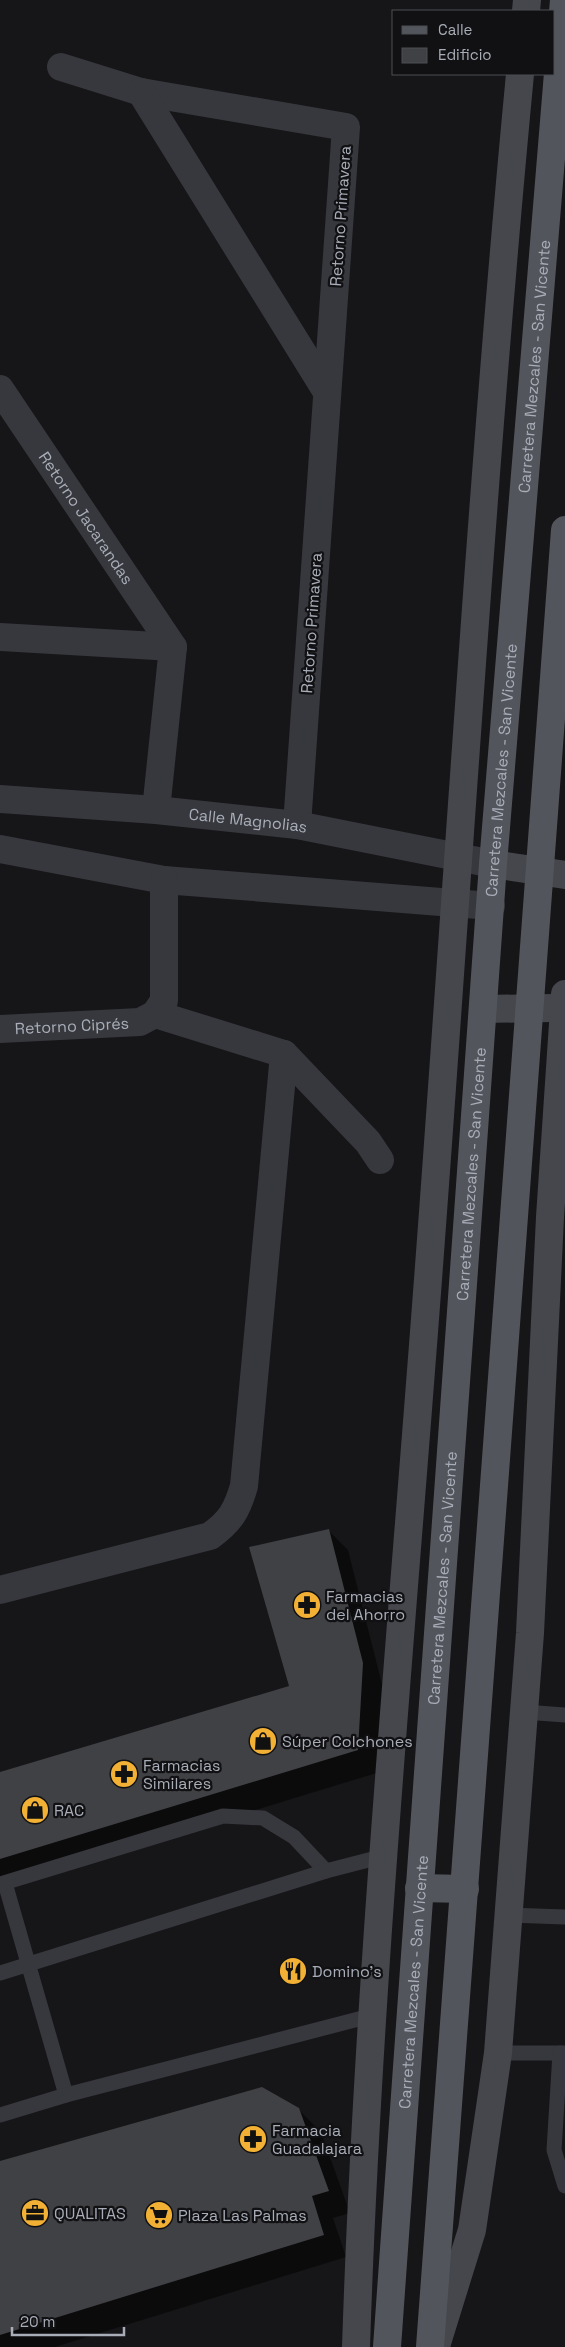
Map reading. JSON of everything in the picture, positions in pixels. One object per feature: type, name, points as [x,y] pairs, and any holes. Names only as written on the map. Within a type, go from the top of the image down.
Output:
[{"type":"main road","name":"Carretera Mezcales - San Vicente","points":[[387,2347],[493,864],[564,0]]},
{"type":"main road","name":"Carretera Mezcales - San Vicente","points":[[356,2347],[384,1856],[457,902],[482,545],[520,75]]},
{"type":"main road","points":[[430,2347],[530,1008],[552,874],[565,530]]},
{"type":"main road","points":[[493,864],[552,874]]},
{"type":"main road","points":[[435,2347],[472,2230],[498,2053],[524,1712],[560,1129],[565,1003],[530,1008],[483,1009]]},
{"type":"main road","points":[[419,1888],[465,1889]]},
{"type":"street","name":"Retorno Primavera","points":[[61,67],[141,92],[346,127],[297,825]]},
{"type":"street","points":[[141,92],[327,392]]},
{"type":"street","name":"Retorno Jacarandas","points":[[0,389],[173,646]]},
{"type":"street","points":[[0,636],[173,646],[156,810]]},
{"type":"street","name":"Calle Magnolias","points":[[0,800],[156,810],[297,825],[493,864]]},
{"type":"street","points":[[0,850],[164,880],[491,906]]},
{"type":"street","points":[[164,880],[164,1001],[155,1014],[284,1054],[368,1142],[380,1160]]},
{"type":"street","name":"Retorno Ciprés","points":[[0,1029],[140,1022],[155,1014]]},
{"type":"street","points":[[0,1590],[210,1536],[227,1524],[238,1506],[244,1486],[284,1054]]},
{"type":"lane","points":[[524,1712],[565,1715]]},
{"type":"lane","points":[[66,2095],[29,1964],[2,1884],[223,1816],[263,1818],[294,1837],[326,1871]]},
{"type":"lane","points":[[0,1973],[326,1871],[384,1856]]},
{"type":"lane","points":[[508,1915],[565,1916]]},
{"type":"lane","points":[[0,2115],[66,2095],[374,2015]]},
{"type":"lane","points":[[498,2053],[563,2053],[554,2150],[565,2186]]},
{"type":"building","points":[[329,1529],[363,1663],[358,1750],[0,1859],[0,1772],[289,1686],[249,1547]]},
{"type":"building","name":"Plaza Las Palmas","points":[[262,2087],[299,2108],[329,2191],[312,2196],[324,2235],[0,2335],[0,2161]]},
{"type":"place","name":"Farmacias del Ahorro","points":[[307,1605]]},
{"type":"place","name":"Súper Colchones","points":[[263,1741]]},
{"type":"place","name":"Farmacias Similares","points":[[124,1774]]},
{"type":"place","name":"RAC","points":[[35,1810]]},
{"type":"place","name":"Domino's","points":[[293,1971]]},
{"type":"place","name":"Farmacia Guadalajara","points":[[253,2139]]},
{"type":"place","name":"QUALITAS","points":[[35,2213]]},
{"type":"place","name":"Plaza Las Palmas","points":[[159,2215]]}]
